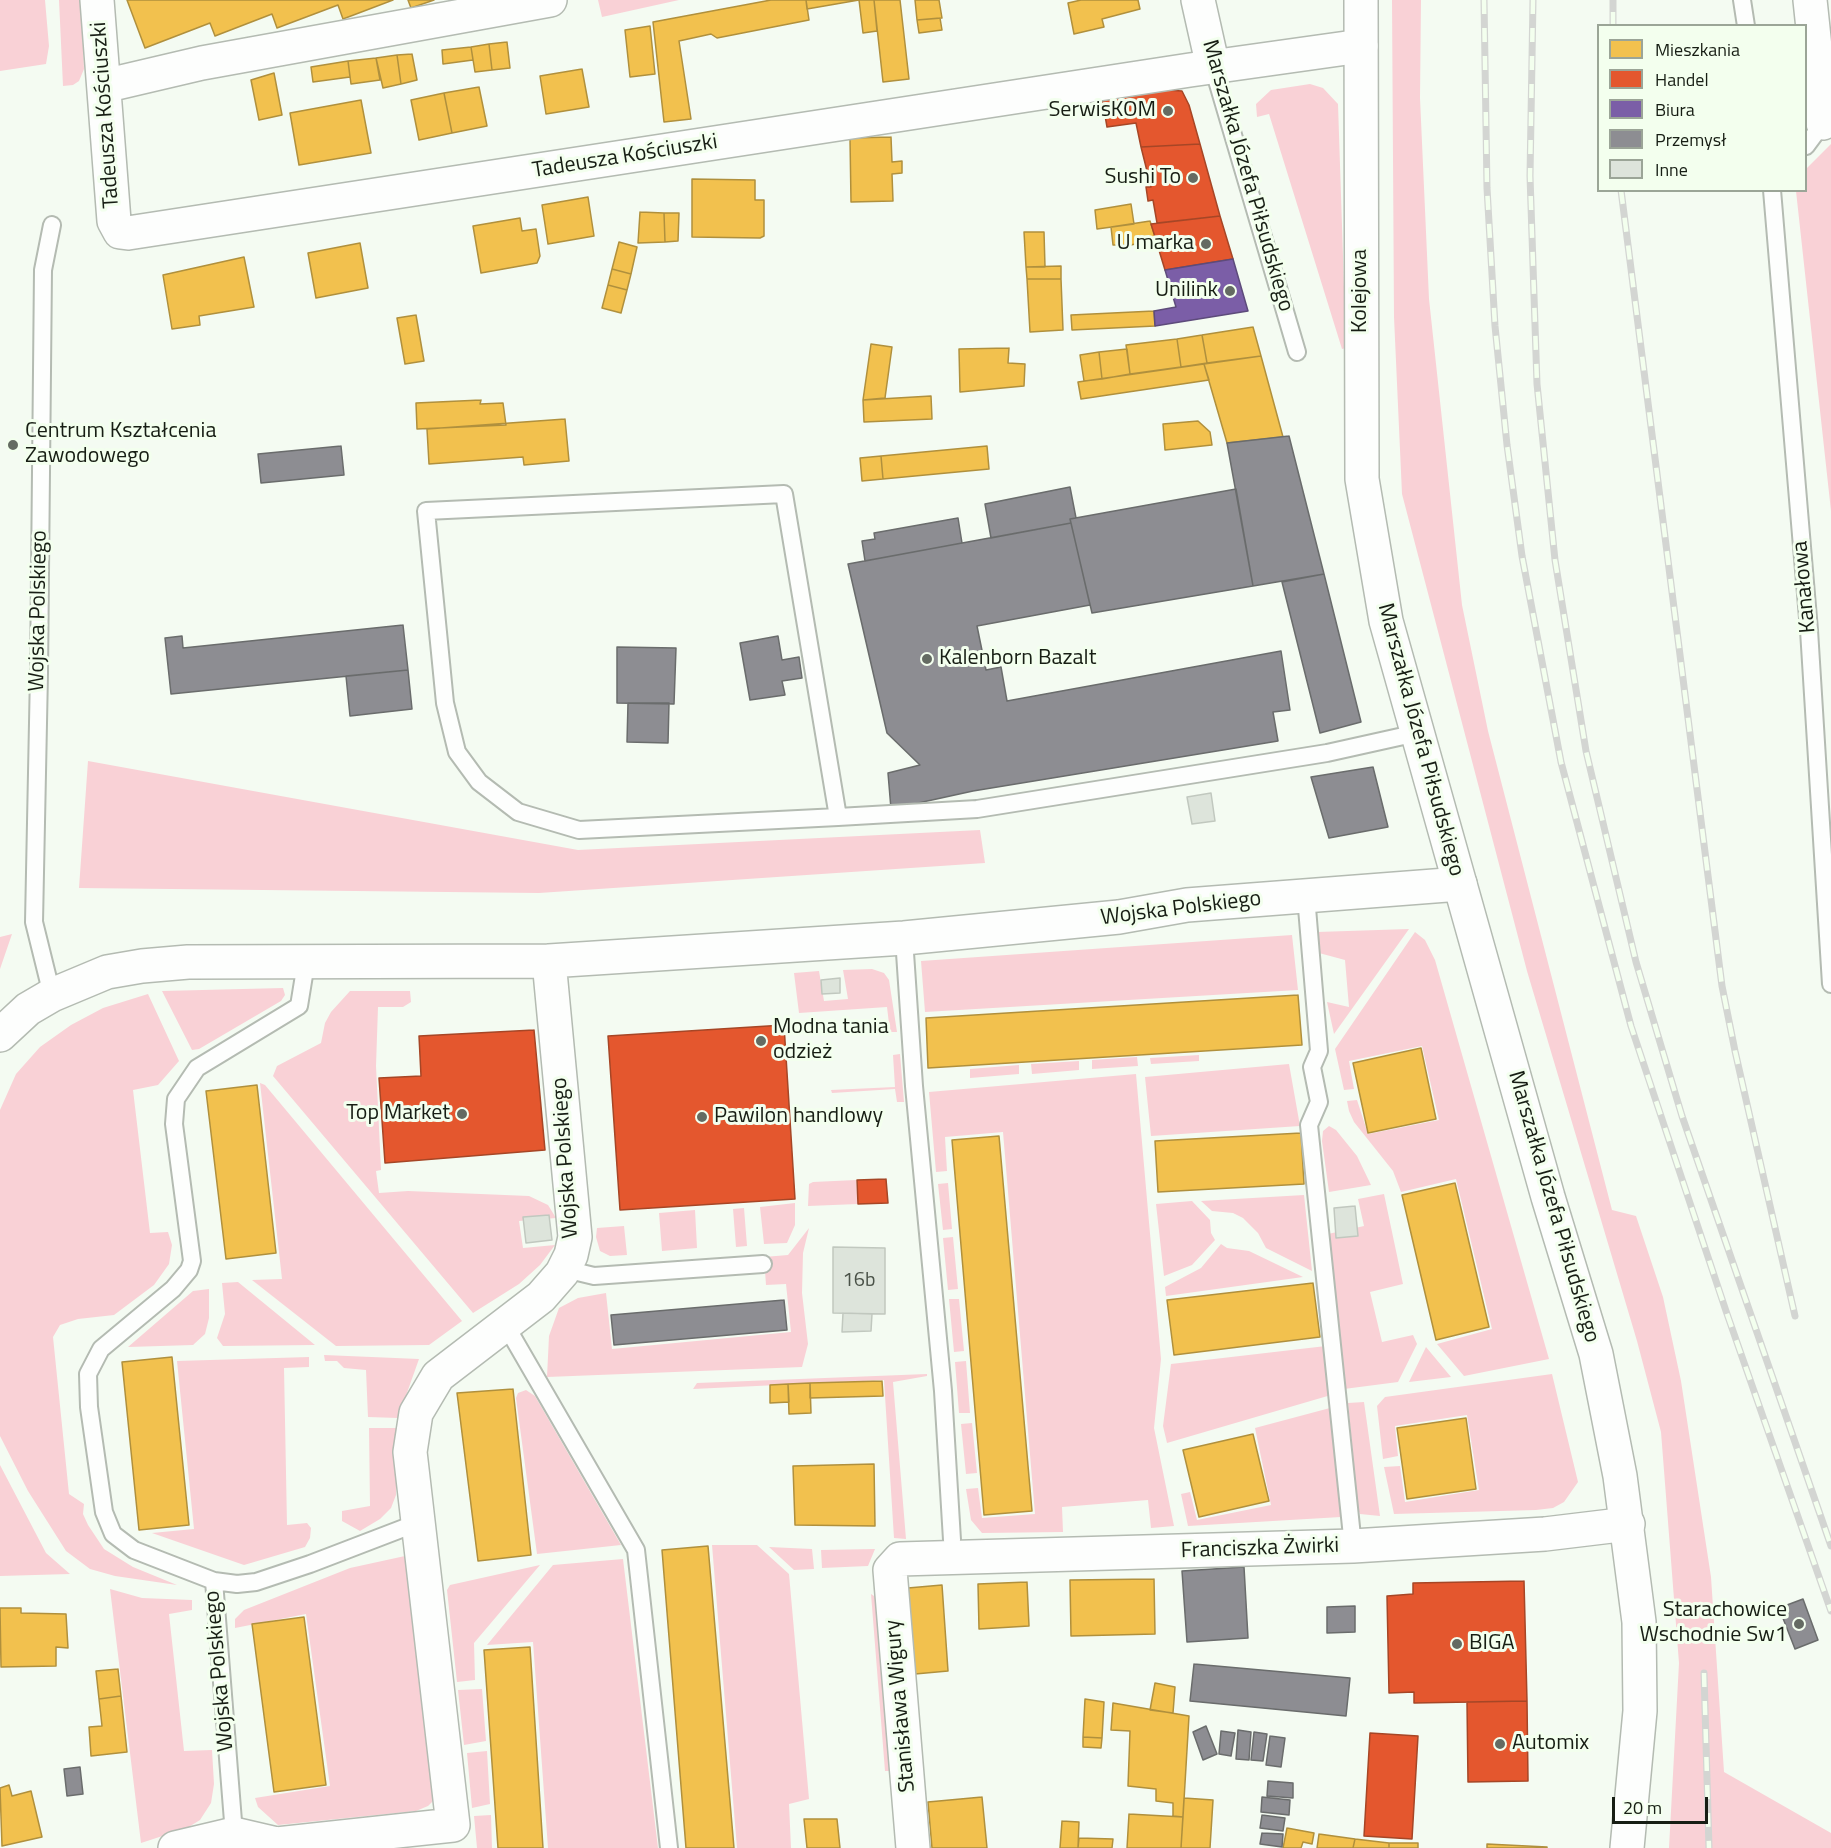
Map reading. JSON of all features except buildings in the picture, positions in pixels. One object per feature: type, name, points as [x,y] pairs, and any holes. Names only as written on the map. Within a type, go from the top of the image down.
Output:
[{"type":"street","name":"Tadeusza Kościuszki","points":[[97,0],[114,221],[120,232],[129,233],[1361,46]]},
{"type":"street","points":[[104,86],[202,63],[550,0]]},
{"type":"street","name":"Marszałka Józefa Piłsudskiego","points":[[1198,0],[1213,67]]},
{"type":"street","name":"Kolejowa","points":[[1361,0],[1362,479],[1378,581]]},
{"type":"street","points":[[1810,0],[1814,135]]},
{"type":"street","name":"Marszałka Józefa Piłsudskiego","points":[[1378,581],[1417,733],[1596,1354],[1628,1524],[1639,1622],[1640,1711],[1627,1848]]},
{"type":"street","name":"Wojska Polskiego","points":[[0,1035],[28,1010],[52,995],[107,972],[142,966],[188,962],[549,961],[904,938],[1119,917],[1187,905],[1460,884]]},
{"type":"street","name":"Wojska Polskiego","points":[[234,1834],[277,1845],[453,1825],[417,1523],[411,1452],[416,1413],[438,1376],[541,1297],[565,1269],[572,1256],[575,1237],[549,961]]},
{"type":"street","name":"Franciszka Żwirki","points":[[893,1564],[900,1559],[1353,1546],[1545,1534],[1628,1524]]},
{"type":"street","name":"Stanisława Wigury","points":[[893,1564],[890,1570],[913,1848]]},
{"type":"street","points":[[174,1848],[234,1834]]},
{"type":"lane","points":[[1742,0],[1746,24]]},
{"type":"lane","name":"Marszałka Józefa Piłsudskiego","points":[[1213,67],[1297,352]]},
{"type":"lane","name":"Kanałowa","points":[[1771,192],[1809,630],[1831,984]]},
{"type":"lane","name":"Wojska Polskiego","points":[[52,225],[43,270],[34,922],[52,995]]},
{"type":"lane","points":[[838,817],[784,494],[426,511],[445,703],[457,752],[479,782],[518,812],[579,830],[838,817],[976,809],[1327,753],[1417,733]]},
{"type":"lane","points":[[1306,896],[1319,1051],[1312,1067],[1319,1102],[1309,1125],[1353,1546]]},
{"type":"lane","points":[[904,938],[914,1086],[943,1391],[952,1540]]},
{"type":"lane","name":"Wojska Polskiego","points":[[234,1834],[214,1581],[134,1550],[121,1542],[110,1528],[104,1512],[90,1419],[88,1374],[101,1349],[173,1289],[189,1270],[192,1248],[174,1124],[176,1099],[197,1068],[299,1006],[306,963]]},
{"type":"lane","points":[[565,1269],[594,1276],[764,1264]]},
{"type":"lane","points":[[506,1324],[636,1550],[669,1848]]},
{"type":"lane","points":[[214,1581],[237,1584],[256,1582],[417,1523]]},
{"type":"shaded area","points":[[0,0],[45,0],[49,46],[46,64],[0,71]]},
{"type":"shaded area","points":[[59,0],[81,0],[84,69],[79,81],[73,85],[63,86]]},
{"type":"shaded area","points":[[598,0],[679,0],[602,17]]},
{"type":"shaded area","points":[[1392,0],[1421,0],[1420,98],[1429,299],[1462,605],[1488,731],[1612,1210],[1636,1216],[1663,1297],[1681,1381],[1711,1577],[1724,1772],[1831,1833],[1831,1848],[1669,1848],[1679,1663],[1661,1432],[1637,1341],[1527,971],[1402,494],[1394,317]]},
{"type":"shaded area","points":[[1310,84],[1323,88],[1338,104],[1346,348],[1342,349],[1269,114],[1257,117],[1256,104],[1271,90]]},
{"type":"shaded area","points":[[1831,144],[1831,511],[1796,192],[1807,192],[1807,168]]},
{"type":"shaded area","points":[[88,761],[578,850],[980,830],[985,863],[539,893],[79,888]]},
{"type":"shaded area","points":[[1409,929],[1334,1034],[1327,1002],[1349,1007],[1345,960],[1319,953],[1317,932]]},
{"type":"shaded area","points":[[1415,932],[1425,940],[1435,960],[1549,1359],[1464,1376],[1437,1344],[1492,1329],[1456,1179],[1401,1192],[1393,1171],[1354,1122],[1349,1111],[1347,1101],[1357,1100],[1368,1134],[1439,1120],[1422,1046],[1349,1061],[1354,1089],[1344,1090],[1335,1049]]},
{"type":"shaded area","points":[[12,934],[0,969],[0,937]]},
{"type":"shaded area","points":[[1292,935],[1298,990],[925,1012],[921,961]]},
{"type":"shaded area","points":[[872,969],[884,973],[889,980],[897,1032],[890,1032],[887,1007],[799,1013],[794,973],[819,971],[824,1001],[848,999],[843,970]]},
{"type":"shaded area","points":[[283,988],[285,995],[281,1001],[199,1049],[192,1050],[162,991]]},
{"type":"shaded area","points":[[350,991],[410,991],[411,1002],[403,1007],[378,1007],[376,1066],[381,1170],[376,1171],[379,1193],[408,1191],[529,1196],[548,1205],[556,1218],[519,1221],[523,1248],[555,1245],[540,1265],[519,1284],[473,1313],[273,1076],[277,1066],[321,1043],[325,1023],[331,1012]]},
{"type":"shaded area","points":[[148,994],[179,1061],[158,1085],[133,1090],[150,1233],[168,1232],[172,1245],[169,1264],[154,1285],[114,1315],[78,1319],[60,1325],[53,1337],[69,1494],[84,1504],[83,1514],[104,1549],[133,1567],[177,1585],[115,1576],[90,1569],[66,1551],[28,1491],[0,1436],[0,1110],[16,1074],[40,1047],[71,1025],[103,1008]]},
{"type":"shaded area","points":[[900,1054],[904,1102],[897,1102],[895,1089],[832,1093],[831,1090],[895,1087],[893,1055]]},
{"type":"shaded area","points":[[1199,1055],[1199,1061],[1151,1064],[1150,1058]]},
{"type":"shaded area","points":[[1137,1057],[1138,1066],[1092,1069],[1092,1060]]},
{"type":"shaded area","points":[[1079,1061],[1079,1070],[1032,1074],[1031,1064]]},
{"type":"shaded area","points":[[1289,1064],[1300,1126],[1151,1136],[1145,1077]]},
{"type":"shaded area","points":[[1019,1065],[1019,1074],[970,1078],[970,1069]]},
{"type":"shaded area","points":[[1136,1074],[1161,1359],[1154,1428],[1174,1526],[1151,1528],[1148,1500],[1062,1507],[1063,1532],[982,1533],[971,1520],[966,1489],[978,1488],[982,1518],[1035,1514],[1003,1132],[945,1137],[947,1171],[936,1172],[929,1092]]},
{"type":"shaded area","points":[[260,1083],[265,1085],[462,1321],[429,1345],[336,1346],[252,1280],[282,1279]]},
{"type":"shaded area","points":[[1329,1126],[1336,1130],[1357,1156],[1371,1185],[1329,1192],[1322,1141],[1323,1131]]},
{"type":"shaded area","points":[[856,1180],[858,1204],[808,1206],[809,1184]]},
{"type":"shaded area","points":[[948,1183],[952,1229],[943,1230],[938,1184]]},
{"type":"shaded area","points":[[1384,1194],[1403,1284],[1370,1292],[1382,1342],[1413,1335],[1417,1344],[1398,1382],[1344,1389],[1328,1234],[1364,1226],[1358,1199]]},
{"type":"shaded area","points":[[1304,1195],[1312,1271],[1266,1248],[1258,1233],[1243,1218],[1233,1213],[1212,1211],[1201,1201]]},
{"type":"shaded area","points":[[1192,1201],[1210,1220],[1211,1233],[1215,1240],[1192,1265],[1164,1276],[1156,1204]]},
{"type":"shaded area","points":[[795,1203],[795,1225],[787,1243],[764,1244],[760,1207]]},
{"type":"shaded area","points":[[744,1208],[747,1246],[736,1247],[733,1209]]},
{"type":"shaded area","points":[[695,1210],[697,1248],[662,1251],[659,1213]]},
{"type":"shaded area","points":[[624,1226],[627,1255],[610,1256],[600,1251],[596,1237],[597,1228]]},
{"type":"shaded area","points":[[809,1228],[803,1253],[802,1293],[808,1344],[802,1367],[547,1377],[549,1336],[559,1308],[578,1298],[606,1293],[612,1349],[791,1332],[786,1284],[766,1285],[764,1257],[788,1255]]},
{"type":"shaded area","points":[[953,1237],[958,1289],[948,1290],[943,1238]]},
{"type":"shaded area","points":[[1221,1244],[1227,1248],[1249,1251],[1303,1277],[1166,1296],[1165,1287],[1201,1268]]},
{"type":"shaded area","points":[[238,1282],[315,1345],[223,1346],[217,1338],[225,1314],[222,1283]]},
{"type":"shaded area","points":[[209,1289],[209,1318],[205,1334],[193,1345],[128,1347],[193,1291]]},
{"type":"shaded area","points":[[949,1299],[959,1299],[964,1351],[954,1352]]},
{"type":"shaded area","points":[[1326,1346],[1331,1395],[1167,1443],[1163,1426],[1171,1364]]},
{"type":"shaded area","points":[[1426,1347],[1451,1377],[1409,1382]]},
{"type":"shaded area","points":[[324,1355],[419,1359],[398,1418],[368,1417],[366,1370],[344,1368],[337,1361],[325,1361]]},
{"type":"shaded area","points":[[309,1357],[309,1367],[284,1368],[287,1525],[307,1523],[311,1528],[310,1538],[305,1547],[244,1565],[152,1533],[194,1529],[177,1361]]},
{"type":"shaded area","points":[[966,1361],[970,1413],[959,1413],[955,1362]]},
{"type":"shaded area","points":[[927,1374],[927,1376],[893,1382],[906,1539],[894,1538],[884,1380],[693,1389],[697,1383]]},
{"type":"shaded area","points":[[1552,1374],[1578,1482],[1564,1502],[1553,1508],[1536,1510],[1394,1514],[1384,1467],[1400,1466],[1405,1502],[1479,1490],[1467,1415],[1395,1426],[1398,1456],[1383,1459],[1377,1406],[1385,1397]]},
{"type":"shaded area","points":[[526,1390],[535,1396],[621,1545],[537,1554],[516,1398],[518,1393]]},
{"type":"shaded area","points":[[1364,1402],[1380,1516],[1360,1514],[1358,1509],[1348,1403]]},
{"type":"shaded area","points":[[1330,1408],[1341,1517],[1188,1526],[1181,1494],[1190,1492],[1197,1520],[1271,1505],[1255,1428]]},
{"type":"shaded area","points":[[972,1423],[977,1473],[966,1474],[961,1424]]},
{"type":"shaded area","points":[[369,1428],[400,1428],[396,1463],[396,1495],[391,1508],[380,1519],[360,1531],[342,1521],[342,1511],[370,1506]]},
{"type":"shaded area","points":[[0,1465],[46,1553],[70,1574],[0,1576]]},
{"type":"shaded area","points":[[712,1545],[757,1545],[789,1574],[809,1799],[789,1804],[791,1848],[737,1848]]},
{"type":"shaded area","points":[[769,1547],[812,1549],[814,1569],[794,1570]]},
{"type":"shaded area","points":[[875,1549],[868,1566],[822,1568],[821,1550]]},
{"type":"shaded area","points":[[405,1556],[410,1560],[435,1799],[428,1806],[416,1811],[278,1825],[258,1807],[255,1798],[330,1786],[306,1614],[235,1628],[235,1619],[244,1610],[350,1568]]},
{"type":"shaded area","points":[[623,1559],[658,1848],[548,1848],[533,1642],[487,1645],[553,1565]]},
{"type":"shaded area","points":[[540,1565],[474,1643],[475,1680],[457,1682],[447,1590],[450,1585]]},
{"type":"shaded area","points":[[110,1589],[142,1598],[192,1600],[192,1610],[169,1614],[184,1751],[212,1750],[214,1784],[211,1803],[200,1820],[187,1828],[141,1843]]},
{"type":"shaded area","points":[[871,1594],[877,1598],[891,1771],[885,1771]]},
{"type":"shaded area","points":[[482,1689],[486,1741],[464,1745],[458,1690]]},
{"type":"shaded area","points":[[487,1751],[490,1804],[472,1808],[467,1753]]},
{"type":"shaded area","points":[[491,1815],[492,1848],[477,1848],[474,1816]]},
{"type":"railway","points":[[1484,0],[1487,188],[1495,326],[1507,445],[1522,556],[1561,762],[1631,1026],[1726,1311],[1831,1611]]},
{"type":"railway","points":[[1533,0],[1530,176],[1537,384],[1555,560],[1586,751],[1636,962],[1682,1116],[1831,1546]]},
{"type":"railway","points":[[1613,0],[1613,24]]},
{"type":"railway","points":[[1621,192],[1722,986],[1795,1316]]},
{"type":"railway","points":[[1704,1673],[1709,1848]]},
{"type":"place","name":"SerwisKOM","points":[[1168,111]]},
{"type":"place","name":"Sushi To","points":[[1193,178]]},
{"type":"place","name":"U marka","points":[[1206,244]]},
{"type":"place","name":"Unilink","points":[[1230,291]]},
{"type":"place","name":"Centrum Kształcenia Zawodowego","points":[[13,445]]},
{"type":"place","name":"Kalenborn Bazalt","points":[[927,659]]},
{"type":"place","name":"Modna tania odzież","points":[[761,1041]]},
{"type":"place","name":"Top Market","points":[[462,1114]]},
{"type":"place","name":"Pawilon handlowy","points":[[702,1117]]},
{"type":"place","name":"Starachowice Wschodnie Sw1","points":[[1799,1624]]},
{"type":"place","name":"BIGA","points":[[1457,1644]]},
{"type":"place","name":"Automix","points":[[1500,1744]]}]
